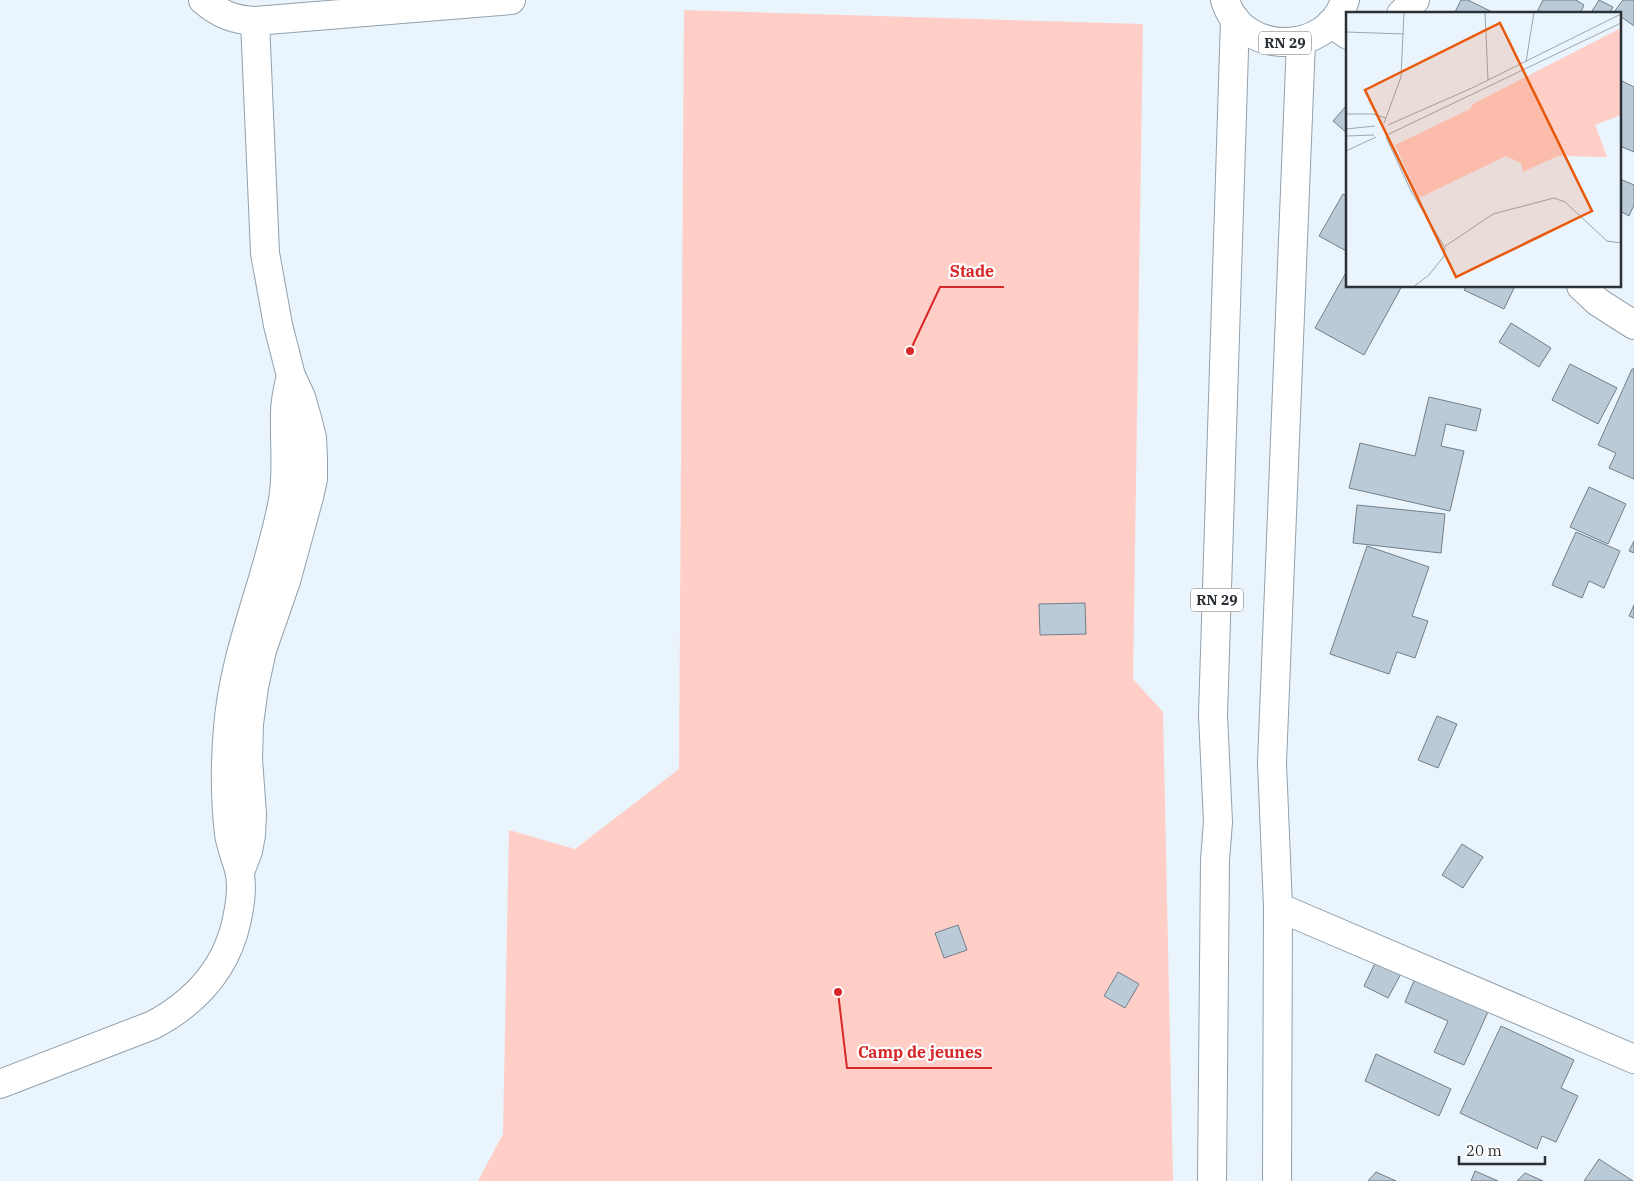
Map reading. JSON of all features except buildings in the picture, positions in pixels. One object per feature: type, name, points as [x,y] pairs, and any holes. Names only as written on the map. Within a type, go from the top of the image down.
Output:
[{"type":"main road","points":[[203,0],[212,8],[225,15],[240,20],[255,21],[511,0]]},
{"type":"main road","name":"RN 29","points":[[1230,9],[1248,32],[1265,40],[1283,43],[1301,41],[1317,34],[1339,29],[1344,0]]},
{"type":"main road","points":[[1403,12],[1415,0]]},
{"type":"main road","name":"RN 29","points":[[1212,1181],[1216,841],[1218,822],[1213,715],[1230,9]]},
{"type":"main road","points":[[0,1084],[153,1025],[174,1014],[192,1000],[208,982],[221,963],[231,942],[238,912],[240,872],[248,851],[251,834],[252,814],[248,758],[249,724],[254,687],[262,650],[286,581],[313,478],[313,452],[309,424],[301,397],[291,376],[278,325],[265,253],[255,21]]},
{"type":"main road","name":"RN 29","points":[[1277,1181],[1278,907],[1272,762],[1301,41]]},
{"type":"main road","points":[[1583,288],[1598,302],[1634,325]]},
{"type":"main road","points":[[1278,907],[1634,1059]]},
{"type":"shaded area","points":[[684,10],[1143,24],[1133,679],[1163,712],[1173,1181],[478,1181],[503,1134],[509,830],[575,849],[679,769]]},
{"type":"place","name":"Stade","points":[[910,351]]},
{"type":"place","name":"Camp de jeunes","points":[[838,992]]}]
